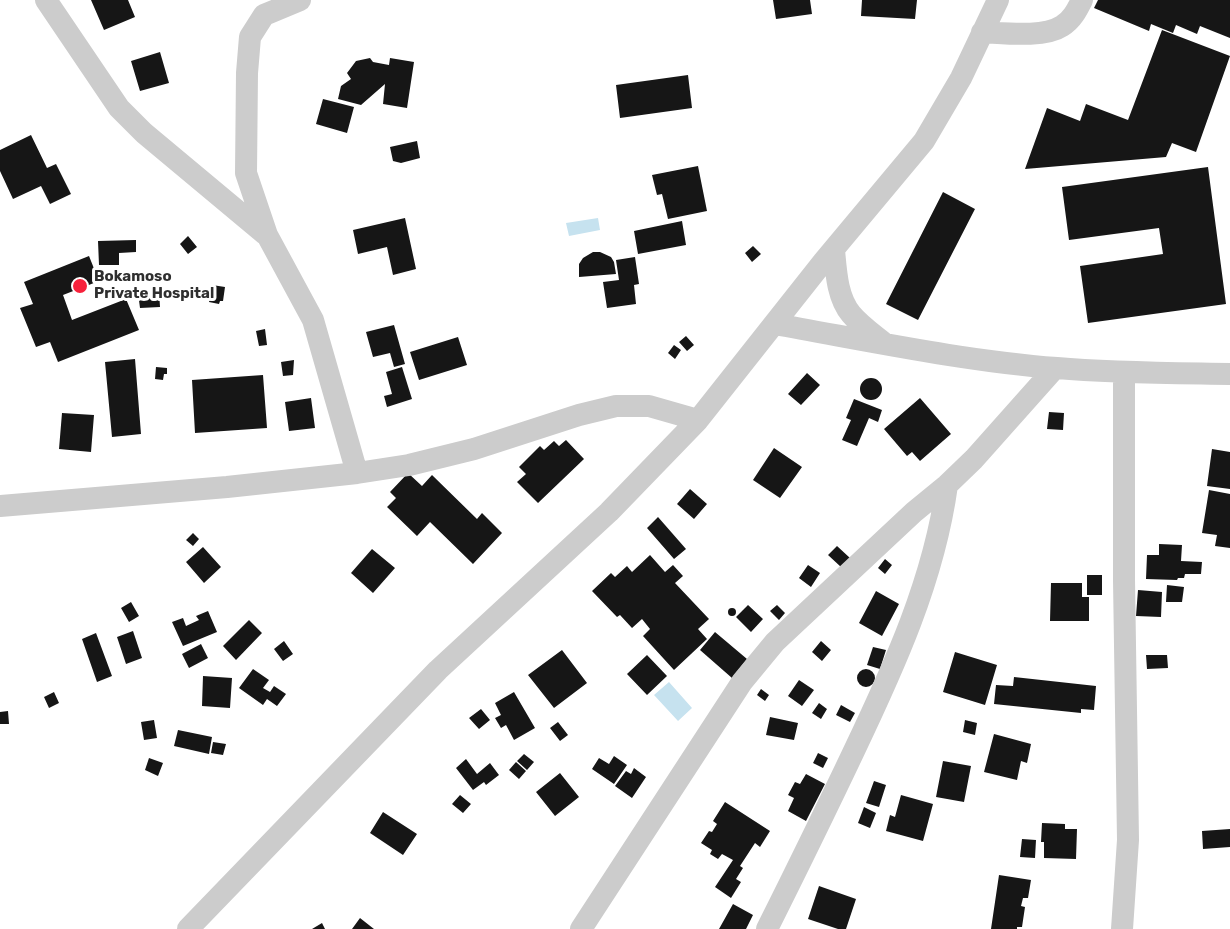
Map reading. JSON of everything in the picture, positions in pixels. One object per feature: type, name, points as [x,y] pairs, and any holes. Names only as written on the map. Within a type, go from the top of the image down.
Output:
[{"type":"street","points":[[46,0],[119,108],[144,133],[267,235]]},
{"type":"street","points":[[300,0],[264,15],[250,37],[247,73],[246,173],[267,235],[314,320],[357,473]]},
{"type":"street","points":[[188,929],[438,670],[609,512],[698,420],[924,141],[961,78],[998,0]]},
{"type":"street","points":[[982,33],[1043,33],[1062,27],[1073,17],[1082,0]]},
{"type":"street","points":[[834,250],[838,284],[845,303],[852,314],[884,343]]},
{"type":"street","points":[[774,324],[1055,368],[1230,374]]},
{"type":"street","points":[[581,929],[742,682],[775,642],[914,512],[947,485],[1016,414],[1055,368]]},
{"type":"street","points":[[1122,929],[1128,840],[1124,372]]},
{"type":"street","points":[[0,506],[227,487],[409,465],[474,449],[579,415],[616,406],[649,406],[698,420]]},
{"type":"street","points":[[767,929],[892,671],[932,563],[947,485]]},
{"type":"water","points":[[598,218],[600,230],[569,236],[566,223]]},
{"type":"water","points":[[669,682],[692,708],[678,721],[654,695]]},
{"type":"building","points":[[91,0],[128,0],[135,17],[104,30]]},
{"type":"building","points":[[773,0],[810,0],[812,14],[776,19]]},
{"type":"building","points":[[862,0],[917,0],[915,19],[861,16]]},
{"type":"building","points":[[1098,0],[1230,0],[1230,38],[1200,26],[1197,34],[1176,25],[1173,33],[1151,24],[1149,31],[1094,8]]},
{"type":"building","points":[[1162,30],[1230,56],[1196,152],[1172,143],[1166,157],[1025,169],[1047,108],[1080,121],[1086,104],[1128,120]]},
{"type":"building","points":[[160,52],[169,83],[140,91],[131,61]]},
{"type":"building","points":[[370,58],[373,62],[389,65],[390,58],[414,62],[407,108],[383,104],[385,84],[361,105],[338,99],[341,86],[351,79],[347,73],[356,61]]},
{"type":"building","points":[[688,75],[692,108],[620,118],[616,85]]},
{"type":"building","points":[[323,99],[354,107],[347,133],[316,124]]},
{"type":"building","points":[[31,135],[47,168],[56,164],[71,194],[50,204],[41,186],[13,199],[0,171],[0,150]]},
{"type":"building","points":[[417,141],[420,158],[401,163],[393,161],[390,147]]},
{"type":"building","points":[[698,166],[707,211],[668,219],[662,194],[657,195],[652,175]]},
{"type":"building","points":[[1208,167],[1226,304],[1088,323],[1080,266],[1163,254],[1159,228],[1069,240],[1062,187]]},
{"type":"building","points":[[943,192],[975,209],[918,320],[886,304]]},
{"type":"building","points":[[405,218],[416,269],[393,275],[387,247],[358,254],[353,230]]},
{"type":"building","points":[[682,221],[686,245],[638,254],[634,231]]},
{"type":"building","points":[[188,236],[197,247],[188,254],[180,244]]},
{"type":"building","points":[[136,240],[136,252],[119,253],[119,265],[99,265],[98,241]]},
{"type":"building","points":[[753,246],[761,254],[752,262],[745,253]]},
{"type":"building","points":[[593,252],[600,252],[611,257],[616,274],[579,277],[579,264],[583,258]]},
{"type":"building","points":[[89,256],[99,281],[63,295],[72,320],[126,299],[139,330],[58,362],[50,342],[36,347],[20,308],[33,304],[24,282]]},
{"type":"building","points":[[635,257],[639,284],[634,285],[636,304],[607,308],[603,282],[619,280],[616,260]]},
{"type":"building","points":[[212,285],[225,287],[223,301],[219,304],[209,302]]},
{"type":"building","points":[[159,291],[160,307],[140,308],[138,293]]},
{"type":"building","points":[[394,325],[405,364],[394,367],[390,353],[373,357],[366,332]]},
{"type":"building","points":[[265,329],[267,345],[259,346],[256,331]]},
{"type":"building","points":[[686,336],[694,345],[687,351],[679,342]]},
{"type":"building","points":[[458,337],[467,365],[419,380],[410,352]]},
{"type":"building","points":[[674,345],[681,350],[675,359],[668,353]]},
{"type":"building","points":[[135,359],[141,434],[112,437],[105,362]]},
{"type":"building","points":[[294,360],[293,375],[283,376],[281,362]]},
{"type":"building","points":[[156,367],[167,368],[167,374],[164,374],[163,380],[155,379]]},
{"type":"building","points":[[402,367],[412,399],[387,407],[384,396],[392,394],[386,372]]},
{"type":"building","points":[[807,373],[820,385],[801,405],[788,394]]},
{"type":"building","points":[[263,375],[267,428],[195,433],[192,380]]},
{"type":"building","points":[[871,378],[879,381],[882,389],[879,397],[871,400],[863,397],[860,389],[863,381]]},
{"type":"building","points":[[311,398],[315,428],[289,431],[285,402]]},
{"type":"building","points":[[920,398],[951,434],[920,461],[912,452],[907,456],[884,429]]},
{"type":"building","points":[[854,399],[882,410],[878,422],[869,418],[857,446],[842,440],[851,420],[846,418]]},
{"type":"building","points":[[1049,412],[1064,413],[1063,430],[1047,429]]},
{"type":"building","points":[[62,413],[94,415],[91,452],[59,449]]},
{"type":"building","points":[[566,440],[584,459],[538,503],[517,482],[526,474],[519,467],[540,446],[544,450],[554,441],[559,446]]},
{"type":"building","points":[[774,448],[802,467],[780,498],[753,480]]},
{"type":"building","points":[[1212,449],[1230,452],[1230,489],[1207,486]]},
{"type":"building","points":[[408,473],[422,486],[432,475],[477,519],[482,513],[502,533],[473,564],[430,522],[417,536],[387,507],[396,498],[390,492]]},
{"type":"building","points":[[690,489],[707,504],[694,519],[677,504]]},
{"type":"building","points":[[1209,490],[1230,494],[1230,548],[1215,546],[1217,535],[1202,533]]},
{"type":"building","points":[[658,517],[686,549],[674,559],[647,528]]},
{"type":"building","points":[[193,533],[199,539],[193,546],[186,540]]},
{"type":"building","points":[[1159,544],[1182,545],[1181,561],[1202,562],[1201,574],[1185,574],[1184,578],[1177,580],[1146,579],[1147,555],[1159,555]]},
{"type":"building","points":[[837,546],[850,558],[841,567],[828,555]]},
{"type":"building","points":[[203,547],[221,567],[204,583],[186,562]]},
{"type":"building","points":[[372,549],[395,568],[373,593],[351,573]]},
{"type":"building","points":[[650,555],[665,572],[673,565],[683,576],[675,583],[709,619],[698,629],[707,639],[674,670],[643,636],[650,629],[642,619],[632,628],[620,615],[617,617],[592,591],[611,573],[615,577],[627,566],[632,572]]},
{"type":"building","points":[[885,559],[892,565],[885,574],[878,568]]},
{"type":"building","points":[[808,565],[820,573],[811,587],[799,578]]},
{"type":"building","points":[[1087,575],[1102,575],[1102,595],[1087,595]]},
{"type":"building","points":[[1051,583],[1082,583],[1082,597],[1089,597],[1089,621],[1050,621]]},
{"type":"building","points":[[1167,585],[1184,587],[1182,602],[1166,602]]},
{"type":"building","points":[[1138,590],[1162,592],[1161,617],[1136,616]]},
{"type":"building","points":[[876,591],[899,604],[882,636],[859,623]]},
{"type":"building","points":[[131,602],[139,616],[129,622],[121,608]]},
{"type":"building","points":[[748,605],[763,619],[751,632],[736,617]]},
{"type":"building","points":[[777,605],[785,613],[779,620],[770,611]]},
{"type":"building","points":[[732,608],[736,612],[732,616],[728,612]]},
{"type":"building","points":[[208,611],[217,632],[183,646],[172,622],[183,618],[186,626],[199,620],[196,616]]},
{"type":"building","points":[[249,620],[262,633],[236,660],[223,646]]},
{"type":"building","points":[[133,631],[142,658],[126,664],[117,637]]},
{"type":"building","points":[[715,632],[747,659],[732,678],[700,650]]},
{"type":"building","points":[[96,633],[112,676],[97,682],[82,639]]},
{"type":"building","points":[[284,641],[293,654],[283,661],[274,649]]},
{"type":"building","points":[[821,641],[831,650],[822,661],[812,652]]},
{"type":"building","points":[[201,644],[208,658],[189,668],[182,654]]},
{"type":"building","points":[[873,647],[886,650],[880,669],[867,665]]},
{"type":"building","points":[[562,650],[587,683],[554,708],[528,675]]},
{"type":"building","points":[[955,652],[997,665],[985,705],[943,692]]},
{"type":"building","points":[[647,655],[667,676],[647,695],[627,674]]},
{"type":"building","points":[[1146,655],[1167,655],[1168,668],[1147,669]]},
{"type":"building","points":[[253,669],[269,680],[263,688],[270,692],[274,686],[286,694],[277,706],[267,699],[263,705],[239,688]]},
{"type":"building","points":[[862,669],[870,669],[875,674],[873,685],[862,687],[857,682],[857,674]]},
{"type":"building","points":[[203,676],[232,678],[230,708],[202,706]]},
{"type":"building","points":[[1014,677],[1096,686],[1094,710],[1081,709],[1081,713],[994,704],[996,685],[1013,686]]},
{"type":"building","points":[[799,680],[814,690],[802,706],[788,696]]},
{"type":"building","points":[[761,689],[769,695],[765,701],[757,695]]},
{"type":"building","points":[[54,692],[59,703],[49,708],[44,697]]},
{"type":"building","points":[[514,692],[535,728],[514,740],[506,725],[501,728],[495,718],[501,715],[495,703]]},
{"type":"building","points":[[819,703],[827,709],[821,719],[812,713]]},
{"type":"building","points":[[841,705],[855,713],[850,722],[836,715]]},
{"type":"building","points":[[481,709],[490,720],[479,729],[469,718]]},
{"type":"building","points":[[8,711],[9,724],[0,724],[0,712]]},
{"type":"building","points":[[770,717],[798,723],[794,740],[766,735]]},
{"type":"building","points":[[154,720],[157,738],[144,740],[141,722]]},
{"type":"building","points":[[965,720],[977,723],[975,735],[963,732]]},
{"type":"building","points":[[558,722],[568,735],[560,741],[550,728]]},
{"type":"building","points":[[178,730],[212,737],[209,754],[174,746]]},
{"type":"building","points":[[994,734],[1031,744],[1027,763],[1021,761],[1017,780],[984,772]]},
{"type":"building","points":[[213,742],[226,744],[223,755],[211,753]]},
{"type":"building","points":[[818,753],[828,758],[823,768],[813,763]]},
{"type":"building","points":[[524,754],[534,762],[527,770],[517,761]]},
{"type":"building","points":[[614,756],[627,765],[614,784],[592,769],[599,758],[609,764]]},
{"type":"building","points":[[149,758],[163,763],[158,776],[145,770]]},
{"type":"building","points":[[466,759],[477,774],[490,763],[499,775],[486,785],[484,782],[473,790],[456,768]]},
{"type":"building","points":[[943,761],[971,766],[964,802],[936,797]]},
{"type":"building","points":[[516,762],[526,771],[519,779],[509,770]]},
{"type":"building","points":[[634,768],[646,777],[632,798],[615,786],[626,771],[631,774]]},
{"type":"building","points":[[560,773],[579,797],[555,816],[536,792]]},
{"type":"building","points":[[806,774],[825,784],[806,821],[788,811],[794,798],[788,795],[795,782],[800,784]]},
{"type":"building","points":[[874,781],[886,785],[879,807],[866,803]]},
{"type":"building","points":[[460,795],[471,804],[463,813],[452,804]]},
{"type":"building","points":[[901,795],[933,804],[923,841],[886,831],[890,815],[895,817]]},
{"type":"building","points":[[725,802],[770,831],[760,847],[755,843],[740,866],[743,868],[736,879],[741,882],[731,898],[715,887],[733,860],[722,854],[718,859],[710,854],[712,850],[701,843],[717,824],[713,821]]},
{"type":"building","points":[[864,807],[876,813],[870,828],[858,823]]},
{"type":"building","points":[[383,812],[417,834],[403,855],[370,833]]},
{"type":"building","points":[[1042,823],[1065,824],[1065,829],[1077,829],[1076,859],[1044,858],[1044,842],[1041,842]]},
{"type":"building","points":[[1230,829],[1230,847],[1203,849],[1202,831]]},
{"type":"building","points":[[1022,839],[1036,840],[1035,858],[1020,857]]},
{"type":"building","points":[[999,875],[1031,880],[1028,898],[1023,898],[1021,906],[1025,907],[1022,927],[1017,927],[1017,929],[991,929]]},
{"type":"building","points":[[819,886],[856,899],[846,929],[838,929],[808,919]]},
{"type":"building","points":[[733,904],[753,915],[746,929],[719,929]]},
{"type":"building","points":[[360,918],[374,929],[352,929]]},
{"type":"building","points":[[322,923],[325,929],[312,929]]},
{"type":"place","name":"Bokamoso Private Hospital","points":[[80,286]]}]
